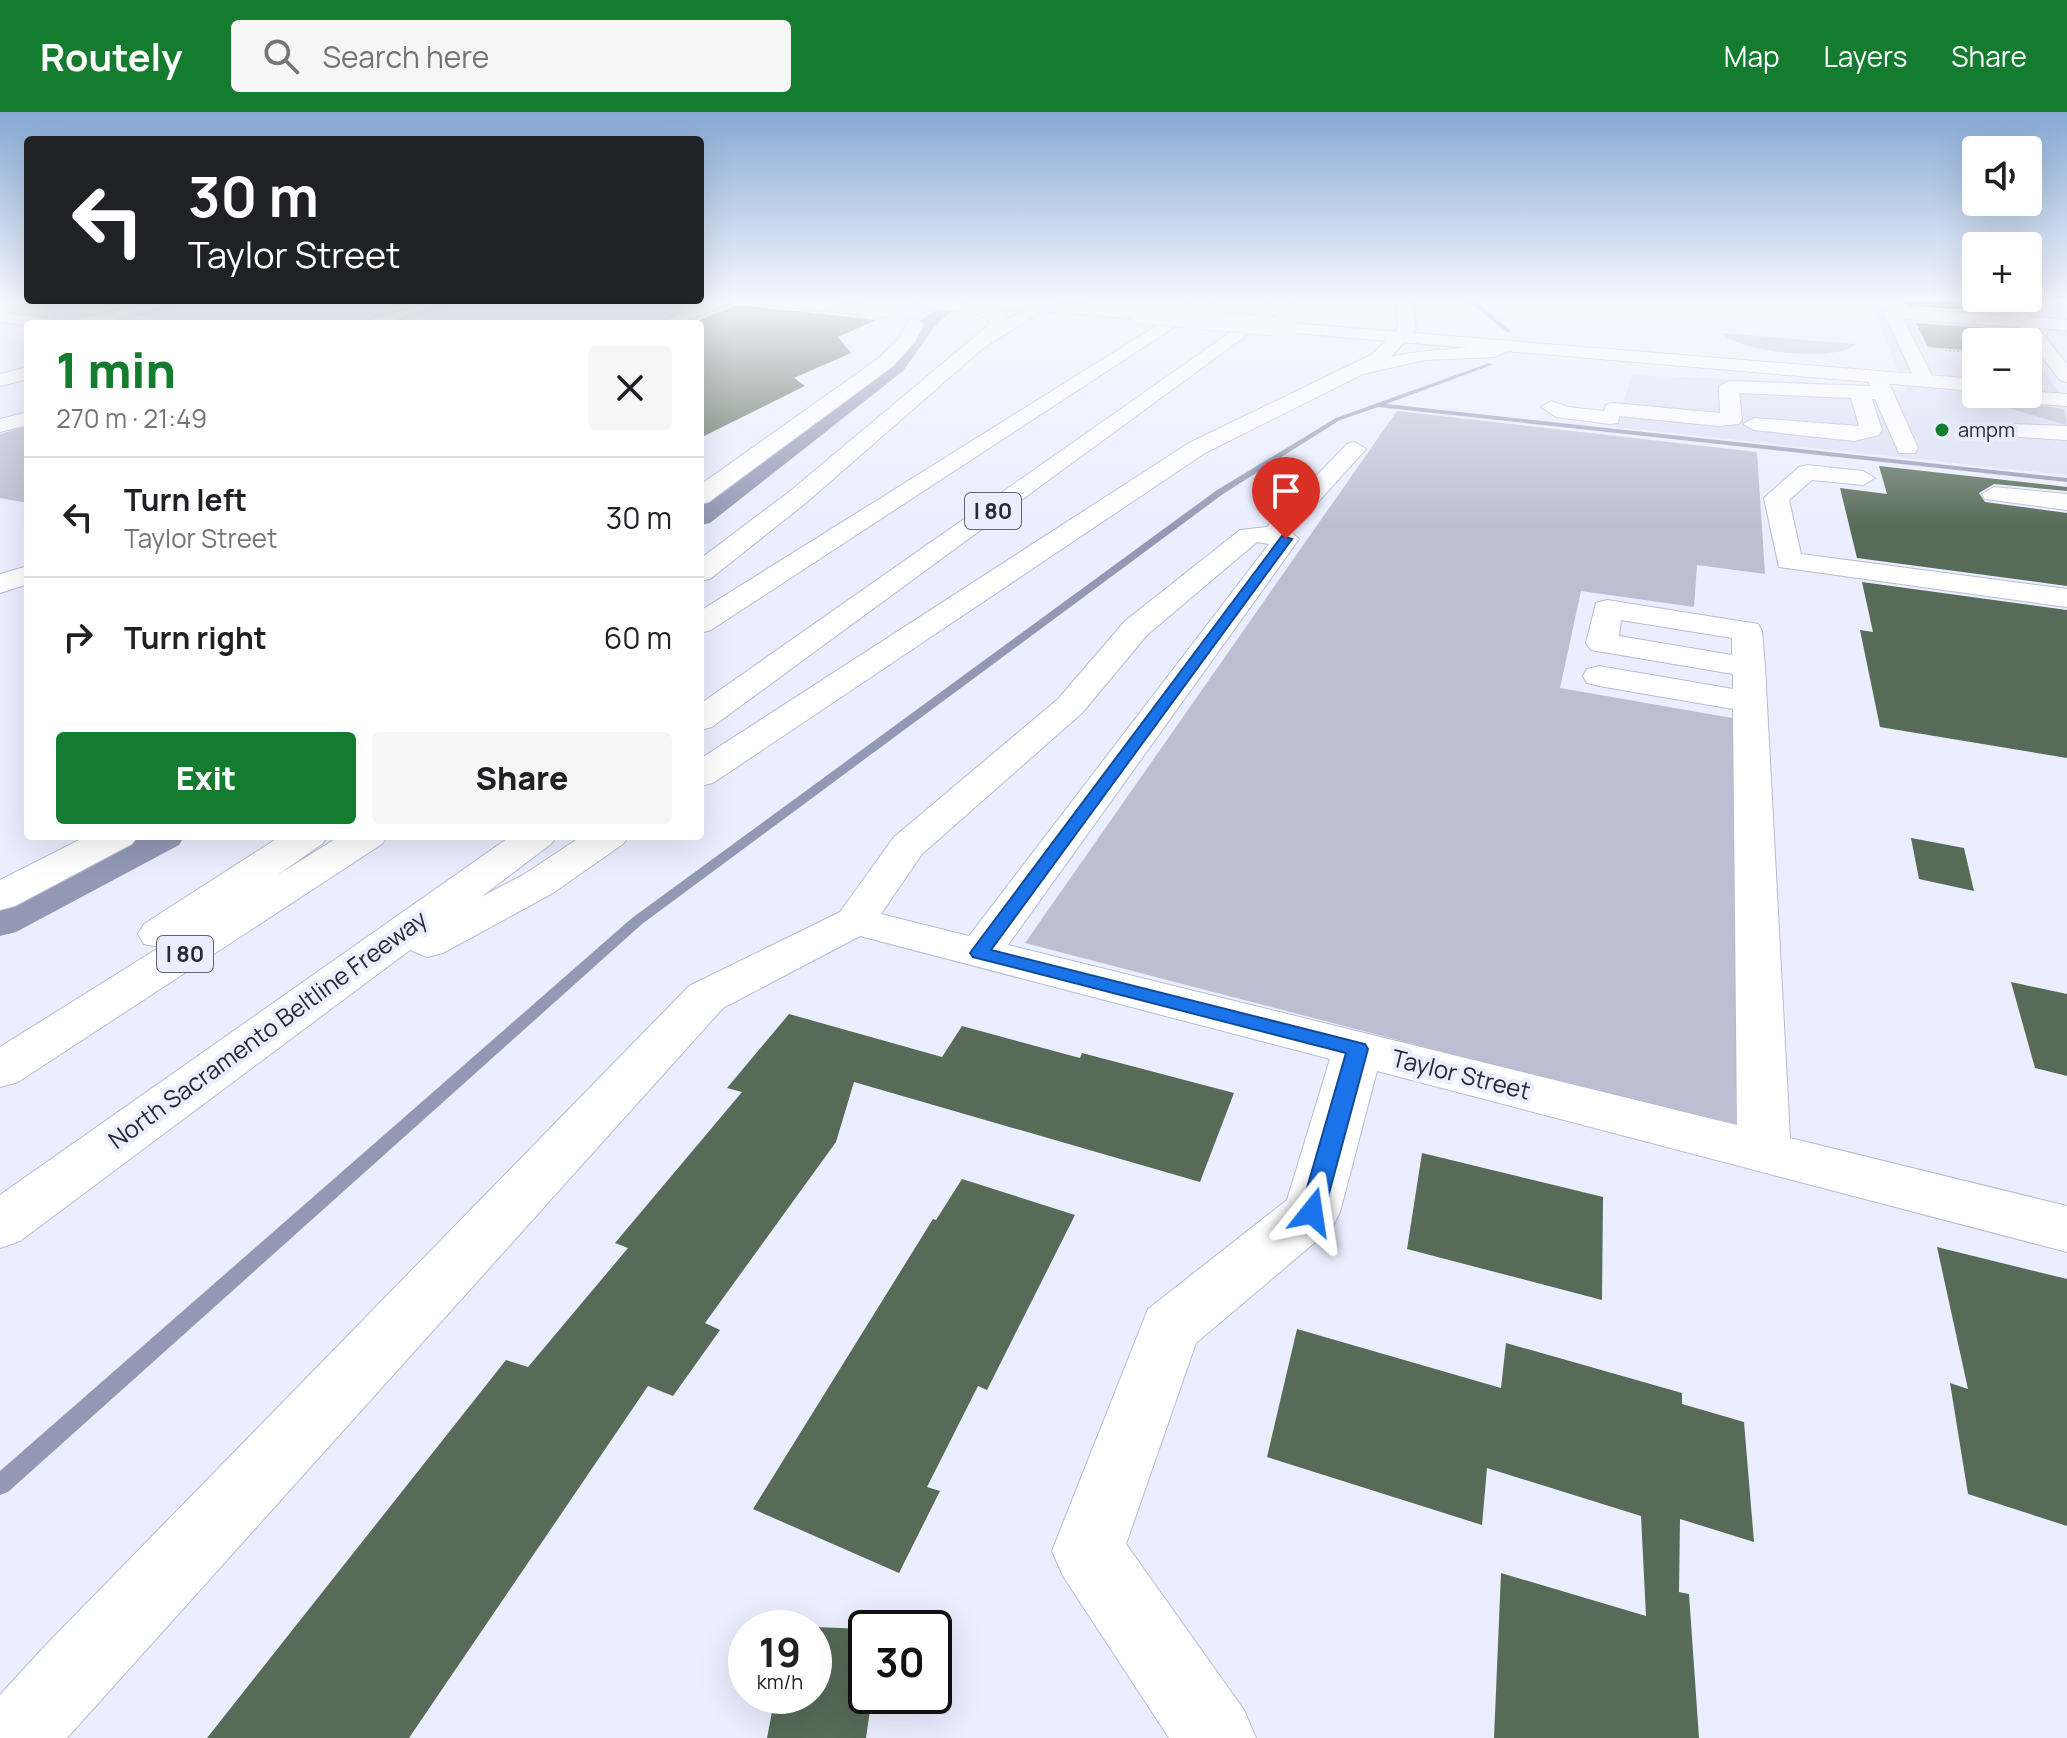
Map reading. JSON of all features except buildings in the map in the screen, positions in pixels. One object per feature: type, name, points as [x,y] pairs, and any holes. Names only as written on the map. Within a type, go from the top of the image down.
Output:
[{"type":"main road","points":[[704,494],[865,377]]},
{"type":"main road","points":[[704,570],[798,497],[940,377]]},
{"type":"main road","name":"I 80","points":[[704,621],[1087,377]]},
{"type":"main road","name":"I 80","points":[[704,717],[1179,377]]},
{"type":"main road","points":[[704,772],[1197,448],[1338,377]]},
{"type":"main road","points":[[1325,383],[1344,377]]},
{"type":"main road","points":[[1551,407],[1563,413],[1731,419],[1729,387],[1771,377]]},
{"type":"main road","points":[[1806,377],[1860,394],[1880,386],[1924,380],[1962,384]]},
{"type":"main road","points":[[1822,377],[1880,386],[1962,392]]},
{"type":"main road","points":[[1880,386],[1907,448]]},
{"type":"main road","points":[[2042,393],[2067,399]]},
{"type":"main road","points":[[1754,424],[1854,434],[1871,430],[1860,394]]},
{"type":"main road","points":[[2042,397],[2067,399]]},
{"type":"main road","points":[[0,426],[24,419]]},
{"type":"main road","points":[[2010,431],[2067,433]]},
{"type":"main road","points":[[1273,536],[1355,449]]},
{"type":"main road","points":[[1863,478],[1807,472],[1776,498],[1789,561],[2067,598]]},
{"type":"main road","points":[[1994,494],[2067,502]]},
{"type":"main road","points":[[15,1738],[69,1676],[706,997],[855,921],[908,846],[1070,706],[1146,619],[1249,536],[1273,536],[1287,541],[979,953]]},
{"type":"main road","points":[[1607,609],[1602,643],[1749,667]]},
{"type":"main road","points":[[1146,619],[1221,632]]},
{"type":"main road","points":[[1599,676],[1749,667]]},
{"type":"main road","points":[[1749,667],[1764,1152]]},
{"type":"main road","points":[[0,897],[110,840]]},
{"type":"main road","points":[[0,1039],[302,840]]},
{"type":"main road","name":"I 80","points":[[0,1070],[362,840]]},
{"type":"main road","name":"North Sacramento Beltline Freeway","points":[[0,1225],[531,840]]},
{"type":"main road","points":[[270,1027],[538,884],[603,840]]},
{"type":"main road","name":"Taylor Street","points":[[855,921],[2067,1229]]},
{"type":"main road","points":[[1216,1738],[1088,1551],[1170,1328],[1312,1212],[1358,1049]]},
{"type":"shaded area","points":[[1631,377],[1803,382],[1906,391],[1900,377],[1962,377],[1962,408],[2042,408],[2042,377],[2047,377],[2067,403],[2067,475],[1615,427]]},
{"type":"shaded area","points":[[2042,406],[2064,409],[2067,425],[2008,408]]},
{"type":"shaded area","points":[[1397,411],[1757,452],[1765,574],[1697,565],[1694,607],[1581,591],[1560,688],[1738,719],[1744,1130],[1025,943]]},
{"type":"shaded area","points":[[24,427],[24,502],[0,498],[0,434]]},
{"type":"waterway","points":[[704,514],[883,377]]},
{"type":"waterway","points":[[0,1485],[637,921],[1220,492],[1338,419],[1455,377]]},
{"type":"waterway","points":[[1379,405],[2067,480]]},
{"type":"waterway","points":[[0,922],[156,840]]},
{"type":"place","name":"ampm","points":[[1942,430]]},
{"type":"route","points":[[1286,539],[1090,809],[979,953],[1358,1049],[1312,1212]]}]
